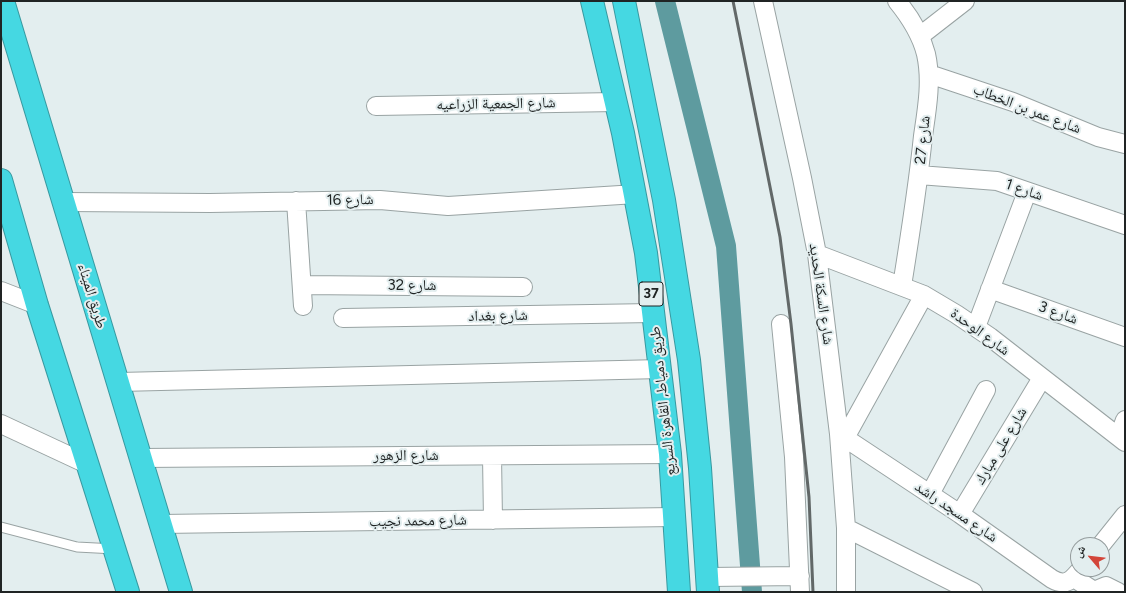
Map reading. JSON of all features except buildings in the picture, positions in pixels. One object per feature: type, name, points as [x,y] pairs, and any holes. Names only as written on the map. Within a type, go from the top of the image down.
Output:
[{"type":"highway","name":"طريق الميناء","points":[[2,1],[119,382],[181,592]]},
{"type":"highway","name":"طريق دمياط, القاهرة السريع","points":[[592,1],[636,194],[646,253],[670,454],[679,592]]},
{"type":"highway","name":"طريق دمياط, القاهرة السريع","points":[[624,1],[674,253],[695,414],[708,584]]},
{"type":"highway","points":[[1,180],[37,305],[89,465],[128,592]]},
{"type":"street","name":"شارع السكة الحديد","points":[[763,1],[817,254],[842,436],[846,528],[846,592]]},
{"type":"street","name":"شارع 27","points":[[897,1],[909,16],[920,36],[926,53],[929,74],[919,175],[902,286]]},
{"type":"street","points":[[920,36],[965,1]]},
{"type":"street","name":"شارع عمر بن الخطاب","points":[[929,74],[1013,102],[1098,137],[1125,144]]},
{"type":"street","name":"شارع الجمعية الزراعيه","points":[[376,106],[616,102]]},
{"type":"street","name":"شارع 1","points":[[919,175],[989,180],[1009,184],[1027,192],[1125,225]]},
{"type":"street","points":[[976,328],[1027,192]]},
{"type":"street","name":"شارع 16","points":[[64,202],[210,203],[380,200],[448,206],[636,194]]},
{"type":"street","points":[[296,201],[303,306]]},
{"type":"street","name":"شارع الوحدة","points":[[817,254],[902,286],[924,295],[940,304],[976,328],[1122,440]]},
{"type":"street","name":"شارع 32","points":[[302,285],[523,287]]},
{"type":"street","name":"شارع 3","points":[[990,289],[1125,337]]},
{"type":"street","points":[[1,291],[37,305]]},
{"type":"street","points":[[842,436],[924,295]]},
{"type":"street","name":"شارع بغداد","points":[[343,318],[653,314]]},
{"type":"street","points":[[708,584],[800,584],[794,457],[781,324]]},
{"type":"street","points":[[119,382],[661,369]]},
{"type":"street","name":"شارع على مبارك","points":[[960,514],[1042,378]]},
{"type":"street","points":[[930,494],[986,390]]},
{"type":"street","points":[[1122,440],[1125,420]]},
{"type":"street","points":[[1,424],[89,465]]},
{"type":"street","name":"شارع مسجد راشد","points":[[842,436],[960,514],[1052,579],[1059,583],[1066,584],[1074,577]]},
{"type":"street","name":"شارع الزهور","points":[[141,458],[670,454]]},
{"type":"street","points":[[492,456],[494,520]]},
{"type":"street","points":[[1107,537],[1125,515]]},
{"type":"street","name":"شارع محمد نجيب","points":[[161,524],[674,517]]},
{"type":"street","points":[[846,528],[973,592]]},
{"type":"street","points":[[1080,577],[1094,591],[1106,586],[1118,592]]},
{"type":"lane","points":[[1,527],[77,547],[115,549]]},
{"type":"waterway","points":[[665,1],[726,246],[752,592]]},
{"type":"railway","points":[[733,1],[780,237],[791,324],[809,497],[813,592]]}]
